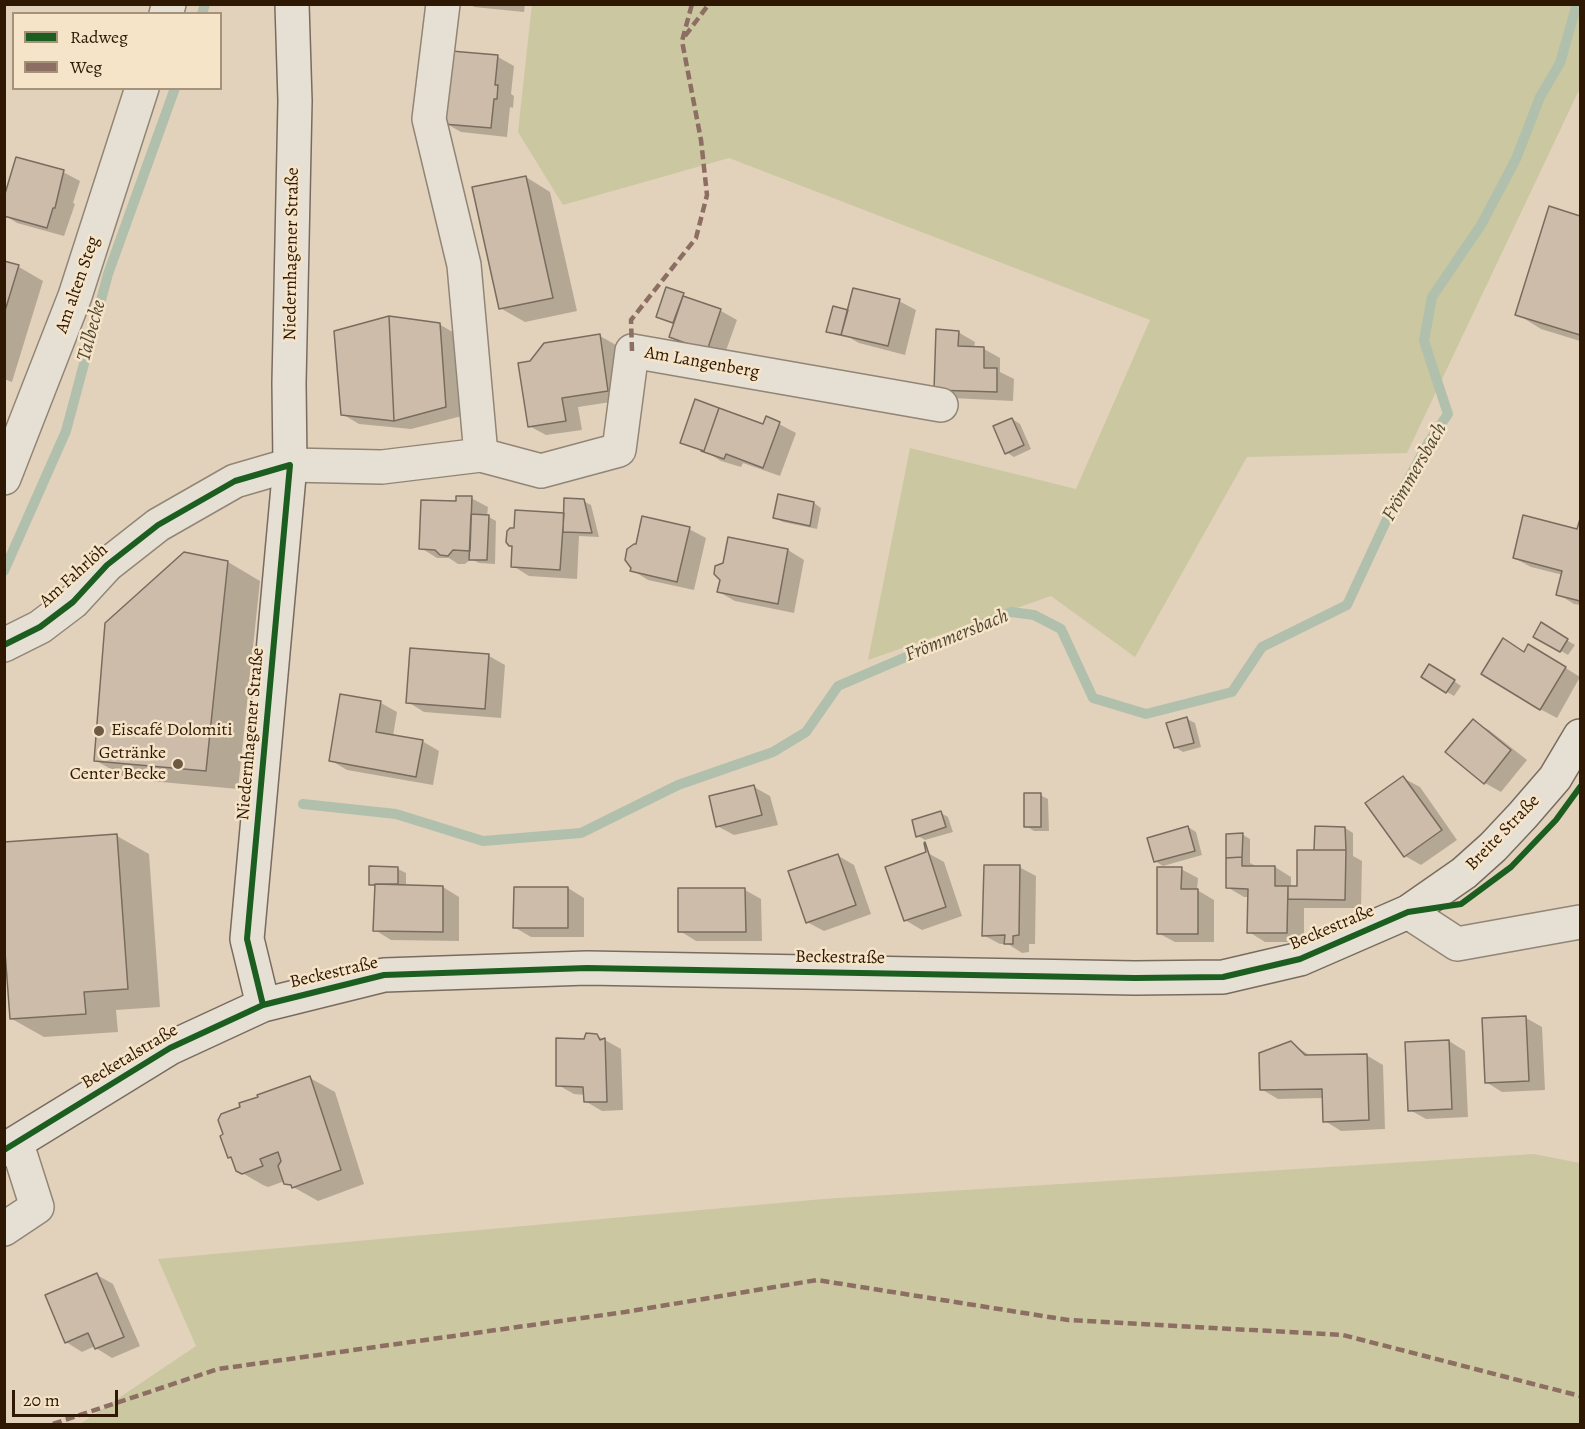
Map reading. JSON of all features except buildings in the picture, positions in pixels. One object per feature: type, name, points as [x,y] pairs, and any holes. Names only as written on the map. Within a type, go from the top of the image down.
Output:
[{"type":"main road","name":"Niedernhagener Straße","points":[[263,1005],[247,939],[290,465],[289,383],[294,101],[292,4]]},
{"type":"main road","points":[[443,4],[429,119],[464,265],[481,455]]},
{"type":"main road","name":"Am alten Steg","points":[[4,478],[75,296],[141,90]]},
{"type":"main road","name":"Am Langenberg","points":[[290,465],[382,467],[481,455],[541,471],[620,450],[632,351],[941,405]]},
{"type":"main road","name":"Am Fahrlöh","points":[[4,645],[40,627],[73,602],[107,565],[158,525],[235,481],[290,465]]},
{"type":"main road","name":"Breite Straße","points":[[1408,912],[1464,873],[1493,847],[1555,778],[1581,736]]},
{"type":"main road","points":[[1408,912],[1457,944],[1581,922]]},
{"type":"main road","name":"Beckestraße","points":[[263,1005],[384,975],[587,968],[1135,978],[1223,976],[1300,959],[1408,912]]},
{"type":"main road","name":"Becketalstraße","points":[[11,1147],[170,1048],[263,1005]]},
{"type":"main road","points":[[4,1228],[37,1207],[11,1147]]},
{"type":"shaded area","points":[[532,4],[1580,5],[1580,88],[1407,453],[1247,457],[1135,657],[1051,596],[868,660],[910,448],[1076,489],[1150,320],[729,158],[563,205],[518,132]]},
{"type":"shaded area","points":[[1534,1154],[1580,1163],[1580,1424],[80,1424],[196,1346],[158,1259],[823,1199]]},
{"type":"waterway","name":"Talbecke","points":[[203,12],[205,4]]},
{"type":"waterway","name":"Frömmersbach","points":[[303,804],[396,814],[483,841],[581,833],[678,785],[773,752],[806,732],[838,686],[1011,612],[1034,615],[1061,629],[1093,698],[1146,714],[1232,692],[1262,647],[1347,605],[1387,519],[1428,443],[1448,414],[1424,341],[1432,297],[1481,225],[1516,159],[1540,97],[1560,63],[1577,4]]},
{"type":"waterway","name":"Talbecke","points":[[4,571],[66,431],[108,274],[174,90]]},
{"type":"marked path","points":[[632,351],[631,320],[696,238],[707,195],[701,140],[682,41],[692,4]]},
{"type":"marked path","points":[[685,36],[709,4]]},
{"type":"marked path","points":[[53,1424],[218,1369],[625,1312],[817,1280],[1068,1320],[1343,1335],[1580,1396]]},
{"type":"cycle path","points":[[4,645],[40,627],[73,602],[107,565],[158,525],[235,481],[290,465],[247,939],[263,1005]]},
{"type":"cycle path","points":[[4,1150],[170,1048],[263,1005],[384,975],[587,968],[1135,978],[1223,977],[1300,959],[1408,912],[1461,904],[1511,867],[1556,820],[1580,787]]},
{"type":"place","name":"Eiscafé Dolomiti","points":[[99,731]]},
{"type":"place","name":"Getränke Center Becke","points":[[178,764]]}]
